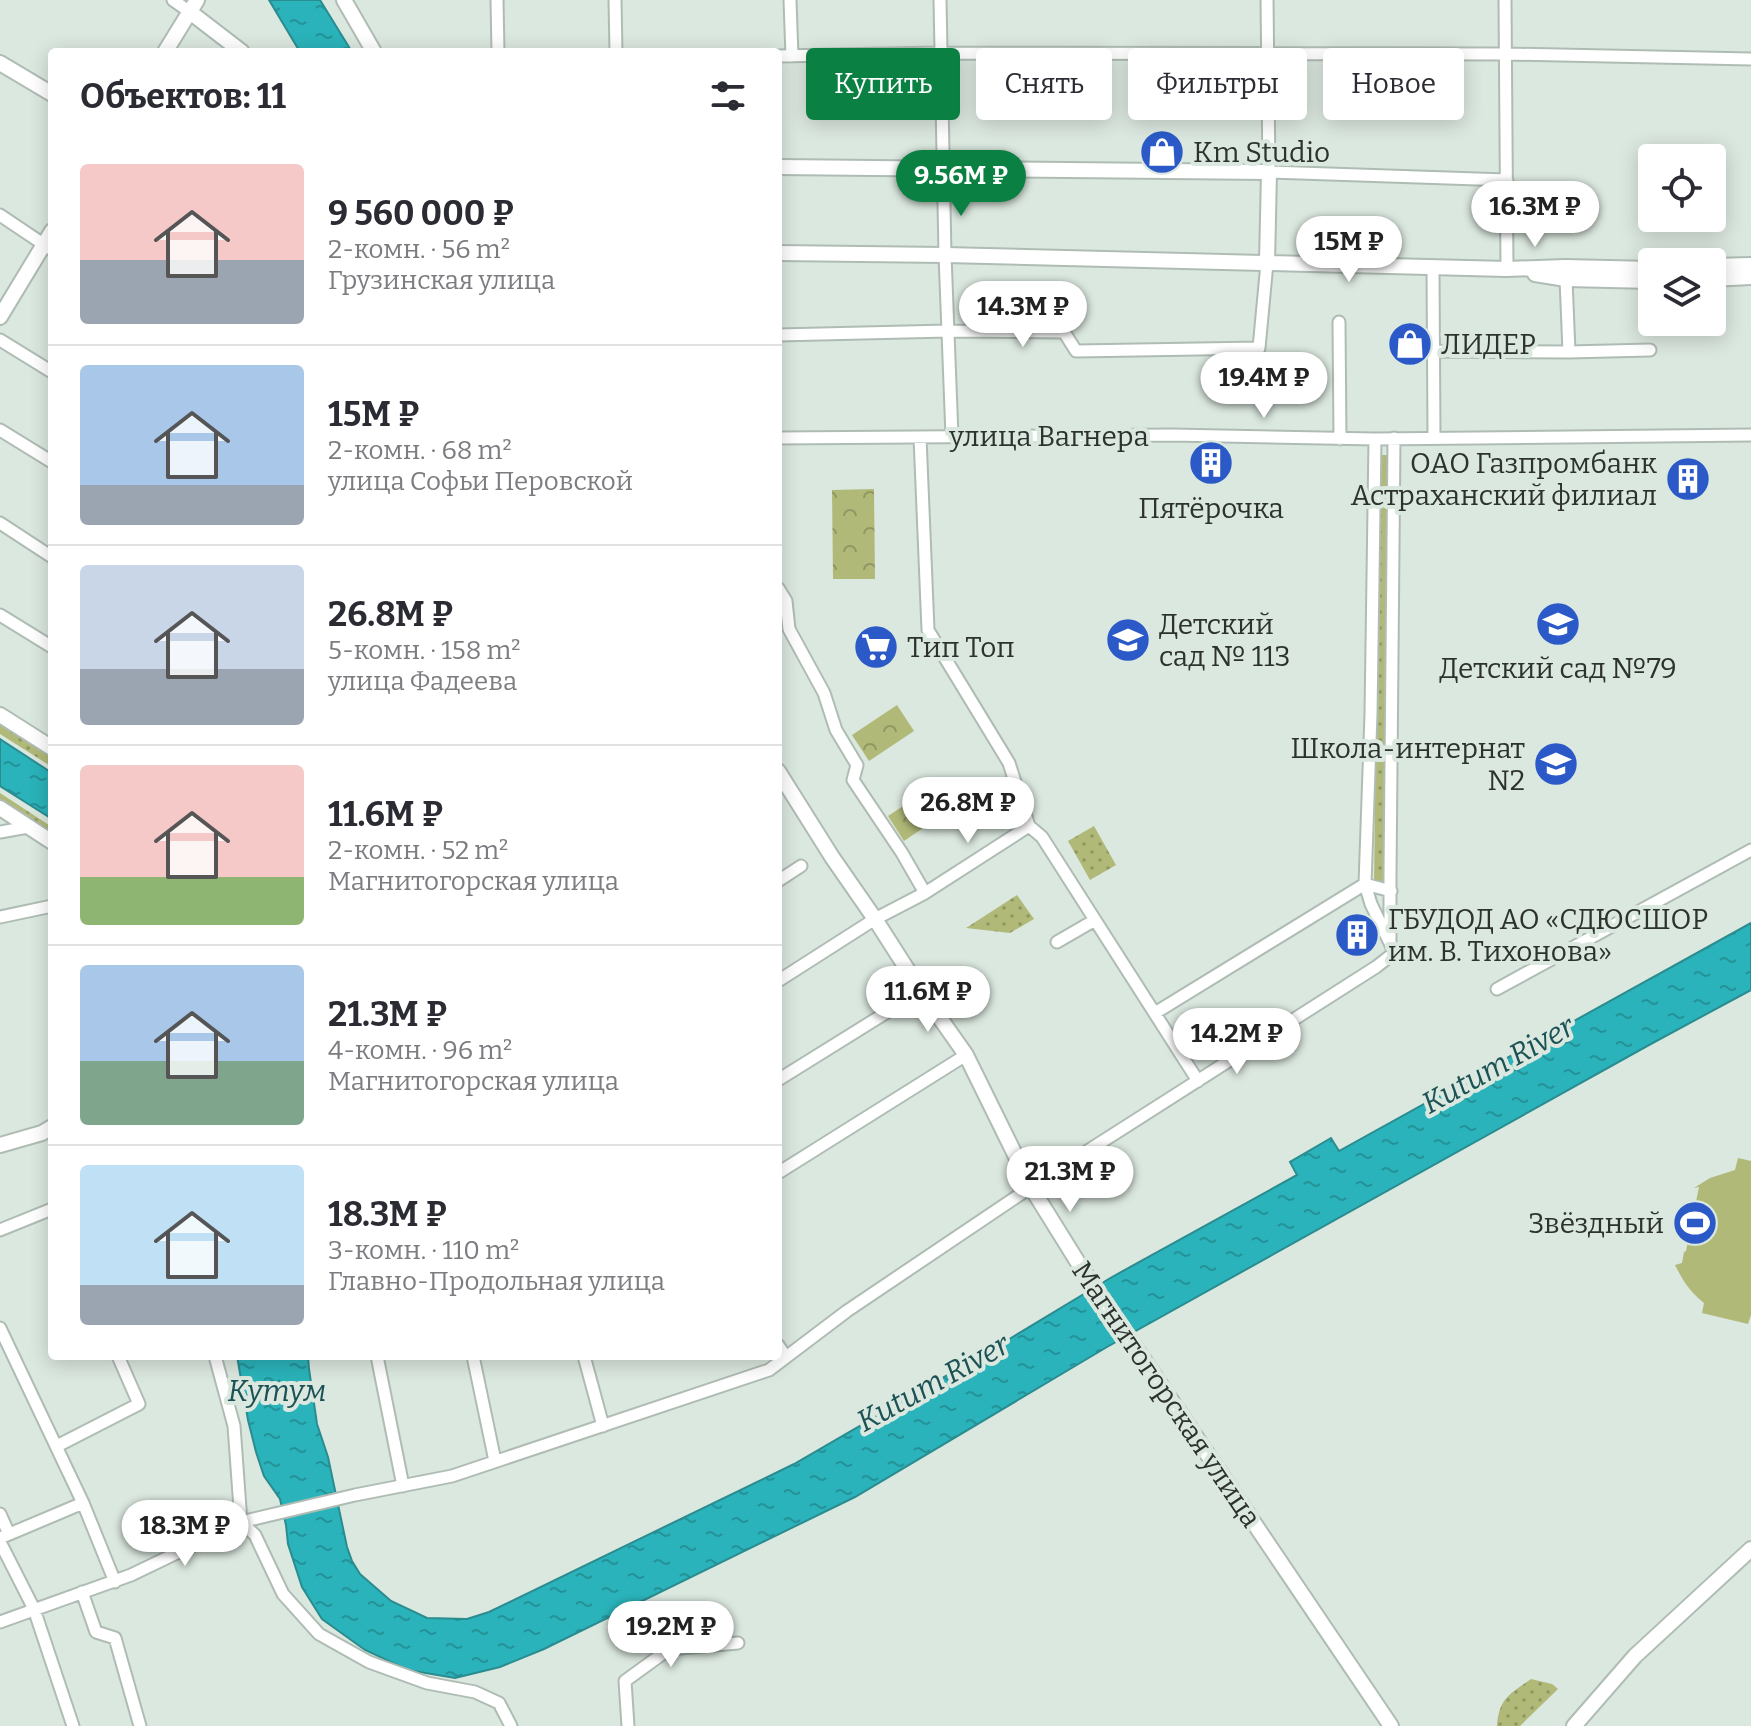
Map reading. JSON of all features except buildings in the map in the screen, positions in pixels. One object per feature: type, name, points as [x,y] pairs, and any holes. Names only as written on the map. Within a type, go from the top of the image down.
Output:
[{"type":"main road","points":[[344,0],[372,48]]},
{"type":"main road","points":[[167,48],[193,6],[238,48]]},
{"type":"main road","points":[[0,63],[48,92]]},
{"type":"main road","points":[[782,167],[1269,172],[1267,263]]},
{"type":"main road","points":[[0,317],[48,247]]},
{"type":"main road","points":[[782,253],[1507,269],[1638,269]]},
{"type":"main road","points":[[1726,266],[1751,265]]},
{"type":"main road","points":[[1507,269],[1566,279],[1638,281]]},
{"type":"main road","points":[[1726,278],[1751,277]]},
{"type":"main road","points":[[0,715],[48,745]]},
{"type":"main road","name":"Магнитогорская улица","points":[[782,780],[966,1055],[1031,1187],[1077,1261],[1391,1726]]},
{"type":"main road","points":[[0,808],[48,840]]},
{"type":"main road","points":[[0,1145],[48,1129]]},
{"type":"main road","points":[[1574,1726],[1635,1656],[1751,1549]]},
{"type":"street","points":[[173,0],[193,6]]},
{"type":"street","points":[[497,0],[498,48]]},
{"type":"street","points":[[615,0],[616,48]]},
{"type":"street","points":[[790,0],[792,56]]},
{"type":"street","points":[[940,0],[941,48]]},
{"type":"street","points":[[1267,0],[1268,48]]},
{"type":"street","points":[[1505,0],[1507,269]]},
{"type":"street","points":[[960,53],[1128,54]]},
{"type":"street","points":[[1307,55],[1507,54],[1751,59]]},
{"type":"street","points":[[782,56],[806,56]]},
{"type":"street","points":[[942,120],[952,436]]},
{"type":"street","points":[[1269,120],[1269,172],[1507,180]]},
{"type":"street","points":[[0,215],[48,247]]},
{"type":"street","points":[[782,335],[1064,332],[1076,351],[1259,348],[1267,263]]},
{"type":"street","points":[[1433,267],[1434,437]]},
{"type":"street","points":[[1566,279],[1569,352]]},
{"type":"street","points":[[1339,322],[1340,439]]},
{"type":"street","points":[[0,340],[48,370]]},
{"type":"street","points":[[1433,351],[1650,350]]},
{"type":"street","points":[[0,430],[48,460]]},
{"type":"street","name":"улица Вагнера","points":[[782,438],[1172,435],[1375,439],[1751,435]]},
{"type":"street","points":[[920,437],[928,630],[1009,763],[1029,826],[1042,837],[1198,1081]]},
{"type":"street","points":[[1390,943],[1394,438]]},
{"type":"street","points":[[0,1622],[115,1582],[241,1522],[452,1476],[769,1370],[847,1311],[1031,1187],[1394,953],[1365,884],[1375,439]]},
{"type":"street","points":[[0,523],[48,554]]},
{"type":"street","points":[[782,594],[786,601],[789,629],[824,693],[836,730],[857,765],[853,780],[925,893]]},
{"type":"street","points":[[0,615],[48,645]]},
{"type":"street","points":[[1372,646],[1393,646]]},
{"type":"street","points":[[782,978],[1029,826]]},
{"type":"street","points":[[0,832],[28,827]]},
{"type":"street","points":[[1497,989],[1751,850]]},
{"type":"street","points":[[782,878],[801,866]]},
{"type":"street","points":[[1155,1013],[1365,884],[1391,891]]},
{"type":"street","points":[[0,917],[48,907]]},
{"type":"street","points":[[1057,942],[1095,920]]},
{"type":"street","points":[[782,1078],[921,991]]},
{"type":"street","points":[[782,1170],[966,1055]]},
{"type":"street","points":[[0,1230],[48,1211]]},
{"type":"street","points":[[0,1328],[83,1503],[115,1582]]},
{"type":"street","points":[[782,1351],[786,1357]]},
{"type":"street","points":[[57,1446],[139,1404],[120,1360]]},
{"type":"street","points":[[216,1360],[234,1426],[241,1522],[255,1535],[283,1594],[319,1634],[369,1662],[427,1683],[475,1692],[499,1703],[511,1726]]},
{"type":"street","points":[[378,1360],[403,1486]]},
{"type":"street","points":[[474,1360],[495,1461]]},
{"type":"street","points":[[585,1360],[603,1426]]},
{"type":"street","points":[[3,1538],[83,1503]]},
{"type":"street","points":[[0,1514],[3,1538],[34,1609],[73,1726]]},
{"type":"street","points":[[82,1592],[96,1632],[115,1638],[140,1726]]},
{"type":"street","points":[[628,1726],[625,1681],[669,1649],[738,1643]]},
{"type":"green space","points":[[1379,455],[1390,455],[1387,886],[1374,886]]},
{"type":"green space","points":[[874,489],[875,579],[833,579],[832,490]]},
{"type":"green space","points":[[897,705],[914,731],[869,761],[852,735]]},
{"type":"green space","points":[[0,723],[48,754],[48,764],[0,734]]},
{"type":"green space","points":[[941,781],[957,805],[904,841],[888,816]]},
{"type":"green space","points":[[0,793],[48,824],[48,833],[0,803]]},
{"type":"green space","points":[[1094,826],[1116,865],[1090,880],[1068,841]]},
{"type":"green space","points":[[1017,895],[1034,919],[1010,933],[966,928]]},
{"type":"green space","name":"Звёздный","points":[[1738,1158],[1751,1161],[1751,1315],[1748,1324],[1702,1313],[1704,1303],[1687,1286],[1675,1265],[1682,1263],[1686,1251],[1699,1187],[1694,1188],[1710,1178],[1735,1170]]},
{"type":"green space","points":[[1531,1679],[1552,1684],[1558,1689],[1520,1726],[1497,1726],[1503,1703]]},
{"type":"water","points":[[269,0],[320,0],[350,48],[298,48]]},
{"type":"water","points":[[0,739],[48,770],[48,816],[0,786]]},
{"type":"water","name":"Кутум","points":[[1751,923],[1751,990],[1107,1347],[855,1497],[544,1649],[500,1667],[455,1678],[408,1670],[365,1650],[322,1619],[302,1587],[288,1544],[280,1499],[264,1476],[256,1452],[238,1360],[308,1360],[317,1424],[328,1457],[352,1561],[360,1574],[391,1601],[427,1618],[467,1619],[489,1612],[794,1464],[1112,1277],[1297,1175],[1290,1162],[1331,1138],[1339,1151]]},
{"type":"place","name":"Кm Studio","points":[[1162,152]]},
{"type":"place","name":"ЛИДЕР","points":[[1410,344]]},
{"type":"place","name":"Пятёрочка","points":[[1211,463]]},
{"type":"place","name":"ОАО Газпромбанк Астраханский филиал","points":[[1688,479]]},
{"type":"place","name":"Детский сад №79","points":[[1558,624]]},
{"type":"place","name":"Детский сад № 113","points":[[1128,640]]},
{"type":"place","name":"Тип Топ","points":[[876,647]]},
{"type":"place","name":"Школа-интернат N2","points":[[1556,764]]},
{"type":"place","name":"ГБУДОД АО «СДЮСШОР им. В. Тихонова»","points":[[1357,935]]},
{"type":"place","name":"Звёздный","points":[[1695,1223]]},
{"type":"water label","name":"Kutum River","points":[[1498,1065]]},
{"type":"water label","name":"Kutum River","points":[[933,1383]]}]
